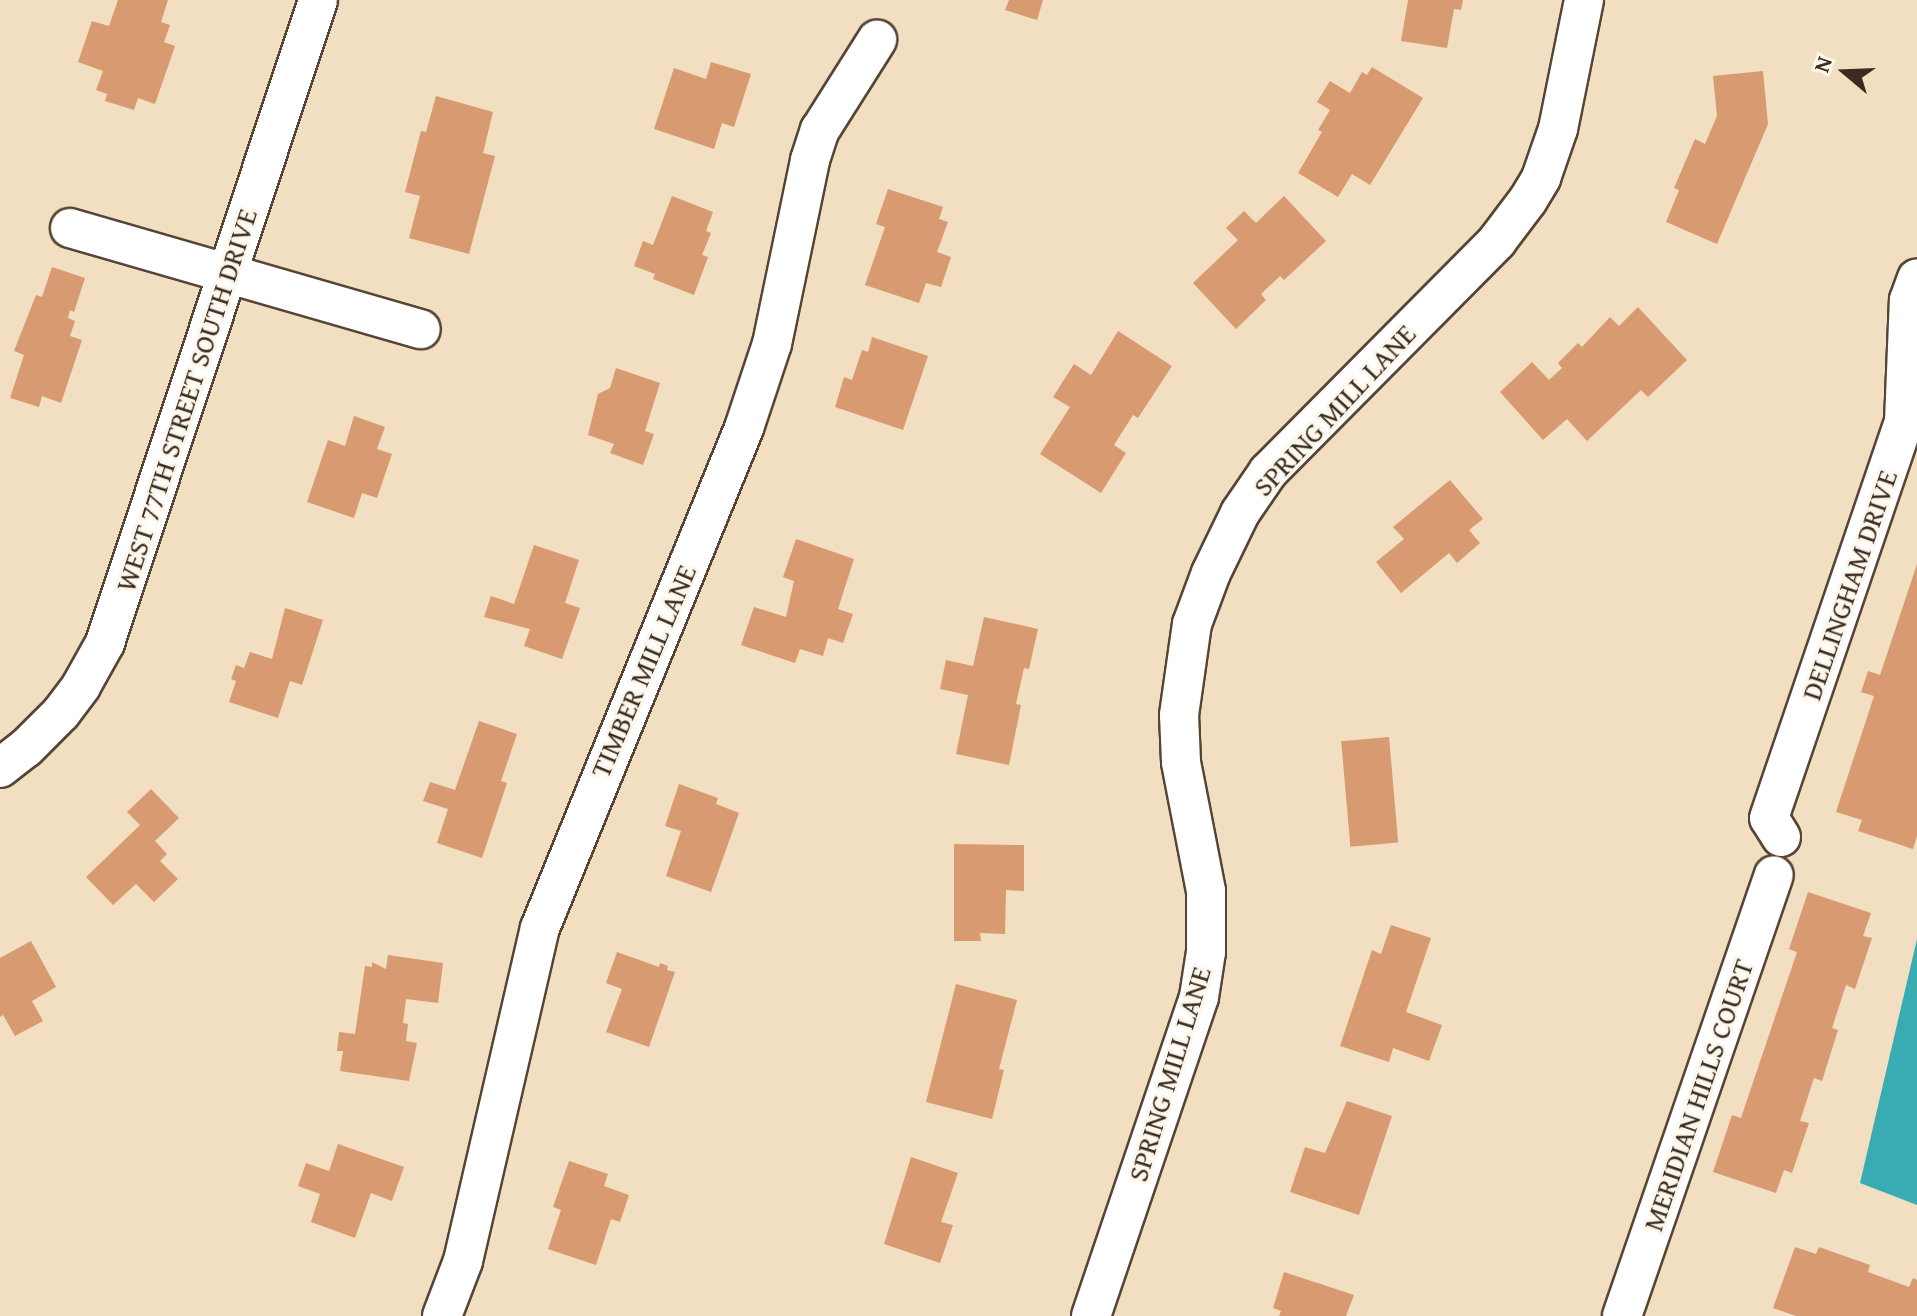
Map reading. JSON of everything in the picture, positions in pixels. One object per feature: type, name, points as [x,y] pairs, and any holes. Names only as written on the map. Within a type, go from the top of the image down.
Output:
[{"type":"street","name":"WEST 77TH STREET SOUTH DRIVE","points":[[0,768],[26,748],[61,713],[81,686],[105,643],[318,0]]},
{"type":"street","name":"SPRING MILL LANE","points":[[1091,1316],[1199,997],[1206,952],[1206,891],[1181,762],[1179,715],[1192,624],[1211,573],[1240,513],[1268,472],[1497,241],[1528,200],[1541,178],[1558,129],[1584,0]]},
{"type":"street","name":"TIMBER MILL LANE","points":[[442,1316],[463,1261],[540,928],[744,428],[772,344],[810,160],[820,130],[877,40]]},
{"type":"street","points":[[70,228],[421,329]]},
{"type":"street","name":"DELLINGHAM DRIVE","points":[[1781,837],[1769,818],[1904,422],[1912,341],[1909,300],[1917,278]]},
{"type":"street","name":"MERIDIAN HILLS COURT","points":[[1622,1316],[1774,875]]},
{"type":"water","points":[[1917,939],[1917,1205],[1860,1183]]},
{"type":"building","points":[[118,0],[168,0],[161,22],[170,25],[164,42],[175,46],[155,104],[138,98],[134,110],[105,101],[107,94],[96,90],[103,71],[78,62],[92,21],[109,26]]},
{"type":"building","points":[[1009,0],[1043,0],[1037,20],[1005,10]]},
{"type":"building","points":[[1408,0],[1463,0],[1461,10],[1454,9],[1447,48],[1401,41]]},
{"type":"building","points":[[711,62],[751,74],[734,127],[722,123],[714,149],[654,129],[674,68],[706,79]]},
{"type":"building","points":[[1372,67],[1423,98],[1370,185],[1352,174],[1338,197],[1298,173],[1322,132],[1318,130],[1330,110],[1317,102],[1330,81],[1350,93],[1362,72],[1367,75]]},
{"type":"building","points":[[1763,71],[1768,124],[1717,244],[1666,222],[1679,190],[1674,188],[1695,139],[1705,144],[1717,116],[1713,76]]},
{"type":"building","points":[[436,96],[493,112],[483,153],[495,156],[469,254],[409,238],[420,196],[405,192],[421,131],[426,132]]},
{"type":"building","points":[[888,189],[943,207],[939,219],[948,222],[937,252],[951,257],[941,287],[926,283],[919,303],[865,285],[885,227],[876,224]]},
{"type":"building","points":[[672,196],[713,212],[706,231],[711,233],[702,255],[708,257],[694,295],[653,279],[655,274],[634,266],[643,241],[653,245]]},
{"type":"building","points":[[1284,196],[1326,241],[1284,280],[1280,276],[1261,294],[1266,300],[1236,329],[1193,283],[1238,240],[1226,228],[1244,211],[1256,223]]},
{"type":"building","points":[[52,267],[85,278],[74,312],[70,310],[68,318],[75,321],[70,336],[82,340],[61,403],[42,396],[39,407],[10,398],[24,355],[14,351],[36,295],[42,297]]},
{"type":"building","points":[[1638,307],[1687,360],[1648,397],[1641,390],[1587,441],[1567,419],[1543,440],[1500,392],[1532,362],[1549,380],[1562,368],[1558,363],[1578,343],[1582,347],[1610,317],[1619,326]]},
{"type":"building","points":[[1118,331],[1172,366],[1138,418],[1133,415],[1114,445],[1126,453],[1101,493],[1040,454],[1070,407],[1053,397],[1074,364],[1091,375]]},
{"type":"building","points":[[872,337],[928,356],[903,430],[835,407],[844,377],[852,380],[862,350],[868,352]]},
{"type":"building","points":[[616,368],[660,383],[645,431],[654,434],[643,465],[610,453],[614,444],[588,435],[598,394],[610,388]]},
{"type":"building","points":[[354,416],[385,427],[377,449],[392,454],[377,498],[362,493],[354,518],[307,502],[328,440],[345,446]]},
{"type":"building","points":[[1450,480],[1483,519],[1469,530],[1480,543],[1457,563],[1449,553],[1401,593],[1376,562],[1404,539],[1393,527]]},
{"type":"building","points":[[796,539],[854,559],[838,609],[853,614],[843,643],[828,638],[823,656],[800,649],[795,663],[741,645],[754,607],[786,617],[794,581],[783,577]]},
{"type":"building","points":[[534,545],[579,560],[565,603],[580,608],[562,659],[524,646],[530,629],[484,617],[491,596],[514,604]]},
{"type":"building","points":[[1917,564],[1917,836],[1913,849],[1858,831],[1862,820],[1836,812],[1874,696],[1861,692],[1868,671],[1880,675]]},
{"type":"building","points":[[285,608],[323,620],[302,685],[290,681],[278,718],[229,702],[236,681],[231,679],[236,665],[244,668],[250,652],[272,659]]},
{"type":"building","points":[[984,617],[1038,629],[1029,669],[1024,668],[1016,704],[1021,705],[1009,765],[956,754],[968,695],[940,689],[946,660],[973,666]]},
{"type":"building","points":[[479,721],[517,734],[501,781],[507,783],[482,858],[437,843],[448,809],[423,801],[430,782],[455,790]]},
{"type":"building","points":[[1389,737],[1398,843],[1350,847],[1341,741]]},
{"type":"building","points":[[679,784],[718,798],[716,804],[739,813],[711,892],[666,876],[681,831],[665,826]]},
{"type":"building","points":[[151,789],[179,818],[155,841],[167,854],[160,861],[178,879],[154,902],[136,884],[113,905],[86,877],[140,825],[127,812]]},
{"type":"building","points":[[954,844],[1024,845],[1024,891],[1006,890],[1005,934],[980,933],[981,941],[954,941]]},
{"type":"building","points":[[1808,892],[1871,913],[1863,936],[1872,938],[1855,989],[1846,985],[1832,1028],[1838,1030],[1822,1081],[1814,1078],[1800,1121],[1809,1123],[1792,1173],[1784,1170],[1776,1193],[1713,1172],[1732,1115],[1741,1118],[1797,952],[1789,949]]},
{"type":"building","points":[[1391,925],[1431,938],[1406,1012],[1442,1025],[1429,1061],[1393,1048],[1389,1062],[1340,1046],[1372,950],[1381,954]]},
{"type":"building","points":[[31,941],[56,987],[32,1001],[43,1021],[15,1036],[3,1015],[0,1017],[0,958]]},
{"type":"building","points":[[617,952],[659,967],[660,963],[668,966],[667,970],[675,972],[649,1047],[606,1032],[622,989],[606,983]]},
{"type":"building","points":[[388,955],[443,963],[438,1003],[406,999],[403,1023],[408,1024],[406,1041],[417,1043],[409,1081],[340,1071],[343,1051],[337,1051],[339,1032],[355,1034],[365,966],[372,967],[372,962],[386,969]]},
{"type":"building","points":[[956,984],[1017,1000],[999,1069],[1004,1070],[992,1119],[926,1102]]},
{"type":"building","points":[[1347,1101],[1392,1116],[1359,1215],[1290,1192],[1305,1147],[1325,1153]]},
{"type":"building","points":[[338,1144],[404,1167],[392,1201],[371,1193],[355,1238],[311,1222],[320,1194],[298,1186],[306,1163],[329,1171]]},
{"type":"building","points":[[911,1157],[958,1173],[941,1222],[953,1225],[940,1263],[884,1244]]},
{"type":"building","points":[[569,1161],[608,1174],[604,1186],[629,1195],[620,1222],[611,1219],[596,1265],[548,1249],[561,1210],[553,1207]]},
{"type":"building","points":[[1795,1247],[1816,1254],[1819,1247],[1870,1265],[1868,1272],[1909,1287],[1913,1278],[1917,1280],[1917,1316],[1796,1316],[1773,1308]]},
{"type":"building","points":[[1284,1272],[1354,1295],[1346,1316],[1279,1316],[1281,1311],[1273,1308]]}]
